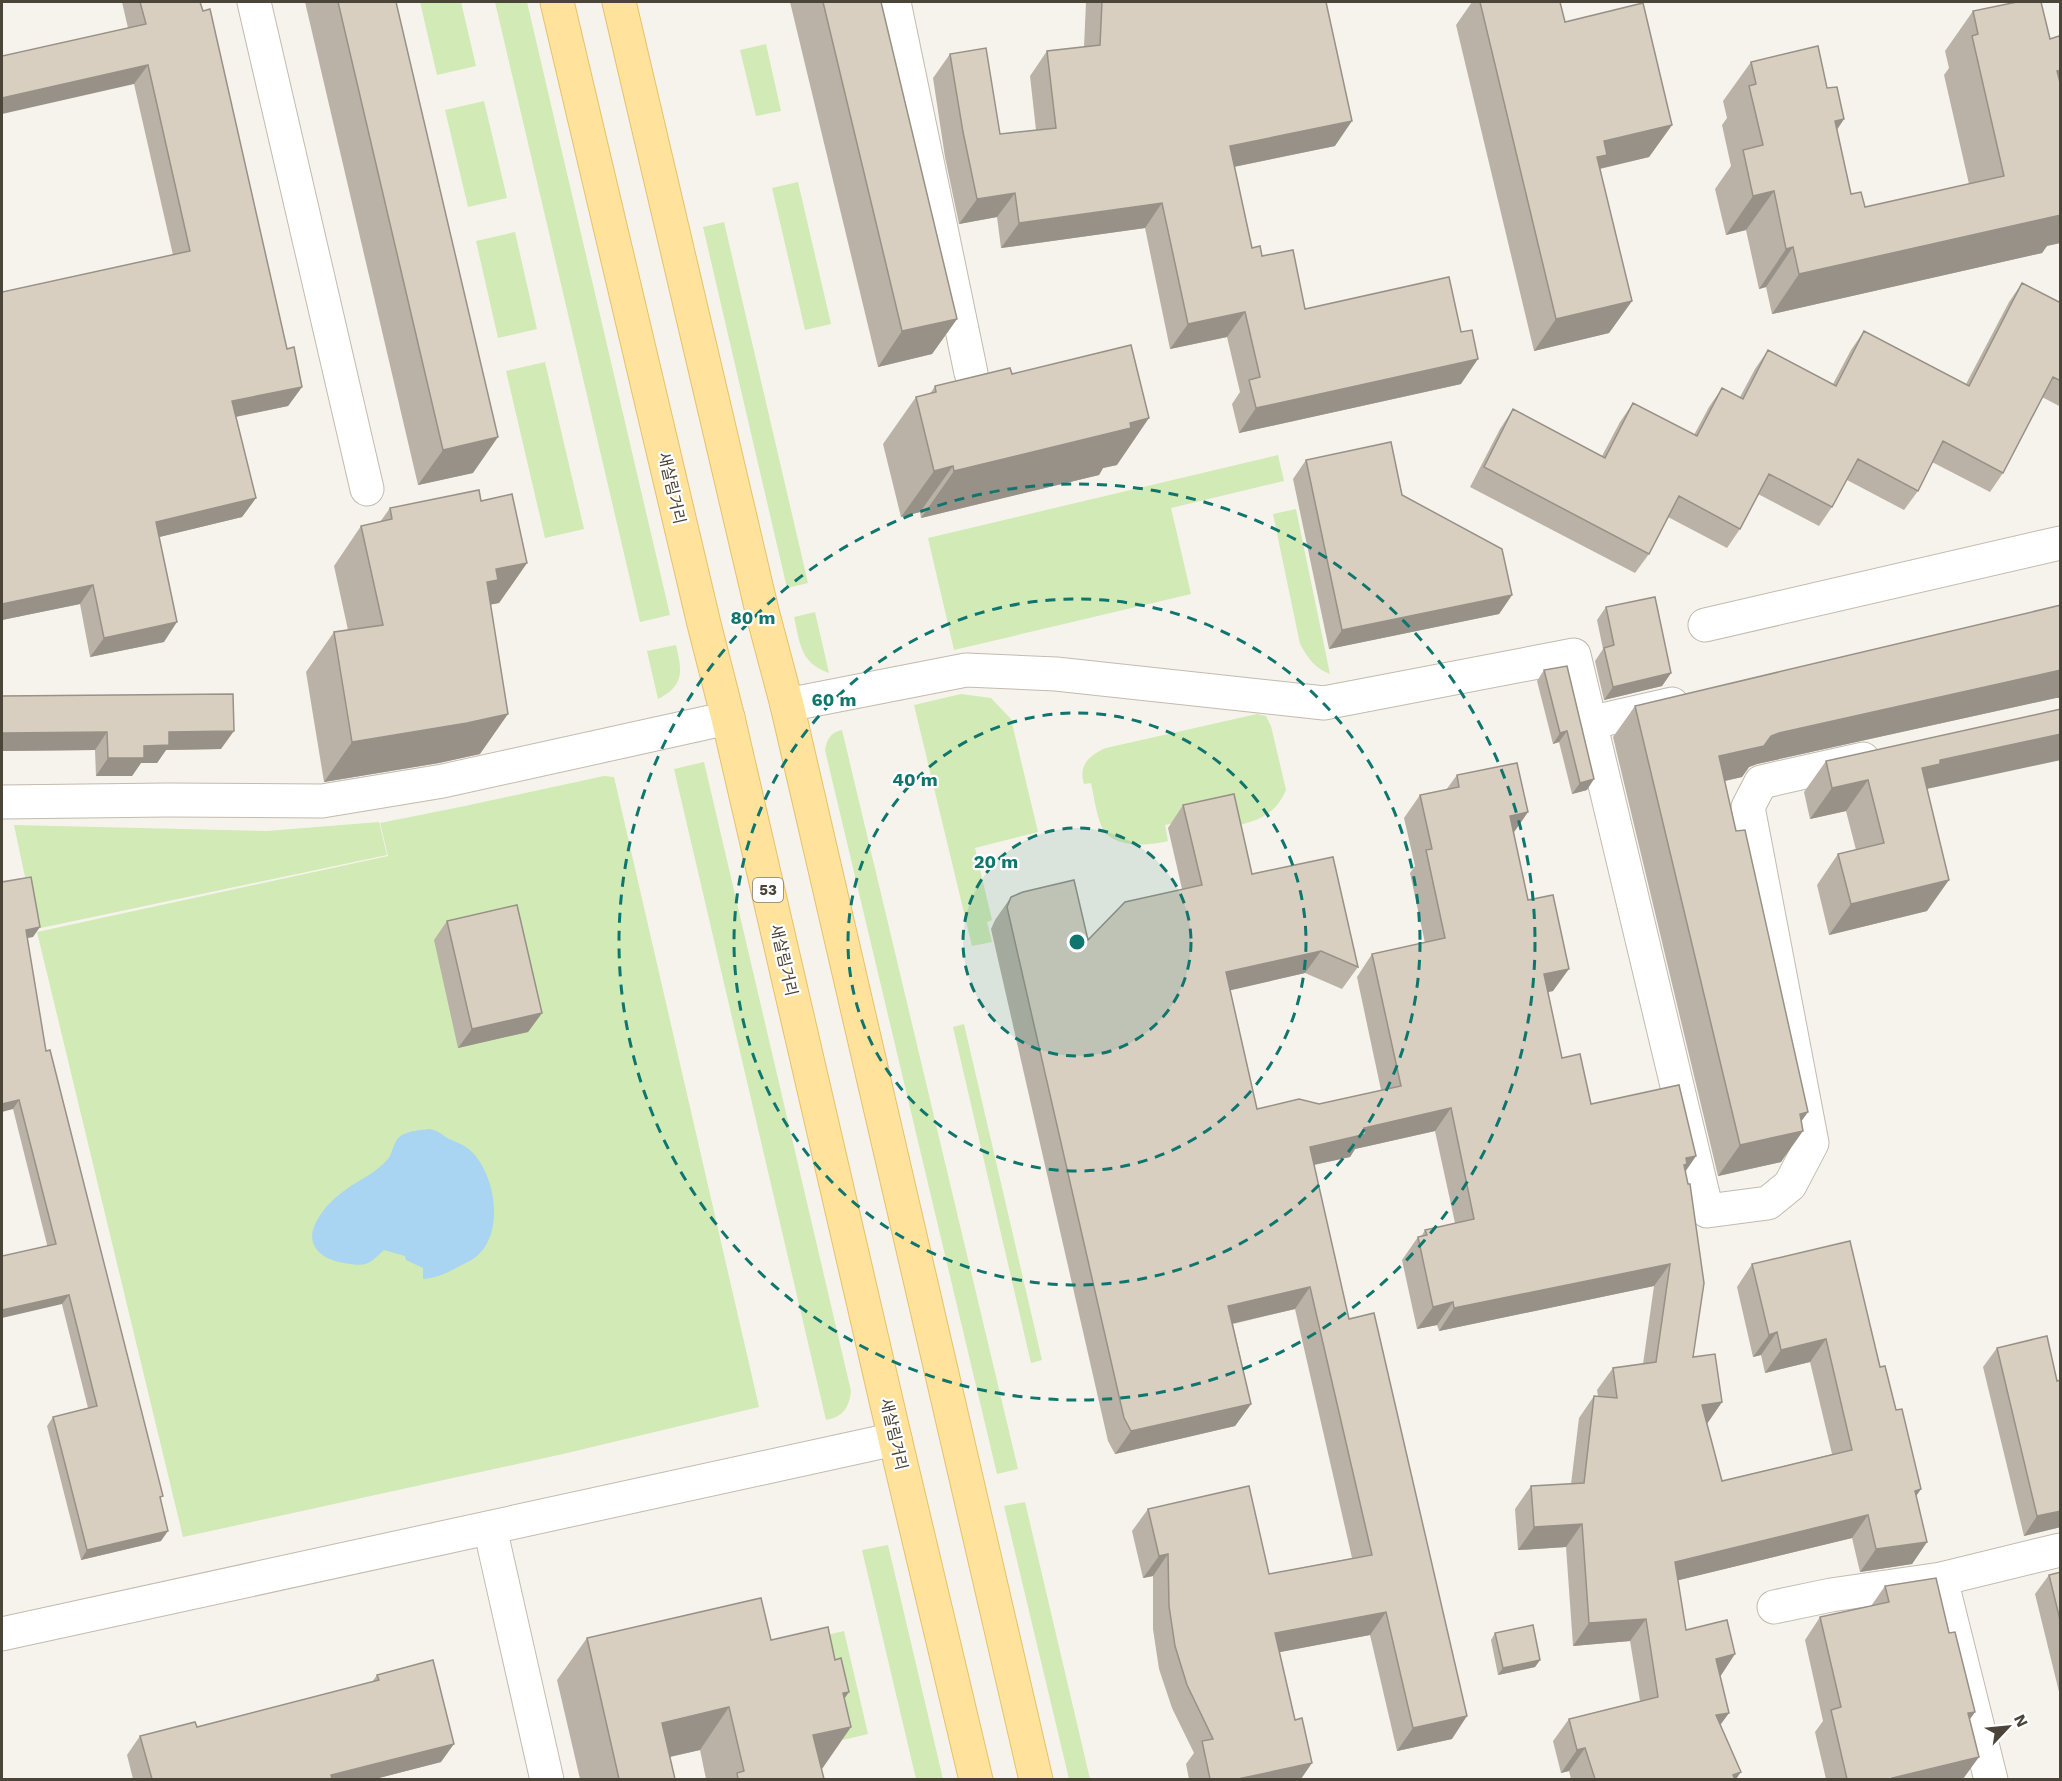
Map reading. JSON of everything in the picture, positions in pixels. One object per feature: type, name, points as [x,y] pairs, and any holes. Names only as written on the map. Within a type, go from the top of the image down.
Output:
[{"type":"main road","name":"새살림거리","points":[[556,2],[728,718],[976,1779]]},
{"type":"main road","points":[[619,2],[762,611],[787,705],[1036,1779]]},
{"type":"street","points":[[254,2],[368,489]]},
{"type":"street","points":[[894,2],[971,373]]},
{"type":"street","points":[[1705,625],[2061,543]]},
{"type":"street","points":[[787,705],[966,670],[1056,674],[1324,703],[1574,655],[1707,1211],[1767,1203],[1790,1185],[1812,1143],[1748,807],[1761,782],[1887,754]]},
{"type":"street","points":[[1589,723],[1704,696]]},
{"type":"street","points":[[2,802],[322,801],[444,781],[728,718]]},
{"type":"street","points":[[2,1634],[895,1440]]},
{"type":"street","points":[[490,1528],[547,1779]]},
{"type":"street","points":[[1774,1607],[1831,1594],[1941,1579],[2061,1550]]},
{"type":"street","points":[[1941,1579],[1990,1779]]},
{"type":"green space","points":[[420,2],[461,2],[476,66],[437,75]]},
{"type":"green space","points":[[495,2],[527,2],[670,615],[640,622]]},
{"type":"green space","points":[[766,44],[781,111],[756,116],[740,50]]},
{"type":"green space","points":[[484,101],[507,198],[468,207],[445,110]]},
{"type":"green space","points":[[798,182],[831,324],[805,330],[772,188]]},
{"type":"green space","points":[[724,222],[808,583],[787,588],[703,227]]},
{"type":"green space","points":[[515,232],[537,329],[498,338],[476,241]]},
{"type":"green space","points":[[545,362],[584,529],[545,538],[506,371]]},
{"type":"green space","points":[[1278,455],[1284,481],[1171,508],[1191,594],[954,650],[928,538]]},
{"type":"green space","points":[[1296,509],[1330,674],[1312,662],[1300,644],[1273,514]]},
{"type":"green space","points":[[815,612],[829,673],[819,669],[807,658],[798,635],[794,617]]},
{"type":"green space","points":[[676,645],[680,662],[677,683],[667,694],[658,699],[647,651]]},
{"type":"green space","points":[[961,694],[991,698],[1011,719],[1038,832],[975,848],[992,920],[987,922],[992,942],[972,946],[914,705]]},
{"type":"green space","points":[[1257,714],[1266,716],[1271,726],[1286,790],[1275,808],[1268,814],[1222,829],[1218,813],[1165,825],[1168,841],[1150,844],[1121,842],[1106,833],[1098,815],[1091,783],[1084,784],[1083,778],[1086,762],[1095,754],[1106,748]]},
{"type":"green space","points":[[842,730],[1018,1469],[997,1474],[825,750],[830,737]]},
{"type":"green space","points":[[704,762],[851,1391],[844,1411],[837,1417],[826,1420],[674,769]]},
{"type":"green space","points":[[604,776],[614,777],[759,1407],[563,1454],[183,1537],[37,932],[388,856],[380,823]]},
{"type":"green space","points":[[379,822],[387,855],[36,929],[14,825],[267,831]]},
{"type":"green space","points":[[964,1024],[1042,1360],[1031,1363],[953,1027]]},
{"type":"green space","points":[[1025,1502],[1090,1779],[1069,1779],[1004,1506]]},
{"type":"green space","points":[[888,1545],[943,1779],[916,1779],[862,1550]]},
{"type":"green space","points":[[844,1631],[868,1734],[843,1740],[818,1637]]},
{"type":"water","points":[[429,1129],[470,1150],[486,1173],[491,1187],[494,1217],[492,1231],[478,1255],[446,1273],[423,1279],[423,1268],[406,1260],[405,1256],[384,1250],[370,1262],[362,1265],[335,1261],[319,1252],[312,1238],[313,1231],[319,1217],[329,1204],[383,1164],[390,1156],[399,1137]]},
{"type":"building","points":[[140,2],[200,2],[203,11],[210,9],[287,349],[294,347],[302,387],[232,401],[256,498],[156,522],[177,622],[104,638],[93,585],[2,604],[2,292],[190,251],[148,65],[2,98],[2,56],[146,24]]},
{"type":"building","points":[[338,2],[396,2],[498,437],[443,450]]},
{"type":"building","points":[[823,2],[881,2],[957,319],[902,331]]},
{"type":"building","points":[[1102,2],[1326,2],[1352,121],[1230,146],[1252,248],[1260,246],[1262,256],[1293,250],[1305,309],[1449,277],[1461,332],[1472,330],[1478,359],[1256,408],[1249,380],[1260,377],[1245,312],[1188,324],[1162,203],[1019,223],[1015,193],[977,199],[950,54],[986,48],[1000,134],[1056,128],[1047,51],[1100,45]]},
{"type":"building","points":[[1480,2],[1560,2],[1565,22],[1643,3],[1672,125],[1604,141],[1607,155],[1597,157],[1632,301],[1556,319]]},
{"type":"building","points":[[2017,2],[2041,2],[2050,39],[2059,36],[2061,42],[2061,70],[2057,71],[2061,86],[2061,215],[1799,274],[1793,247],[1786,249],[1774,191],[1753,196],[1743,150],[1763,145],[1749,86],[1756,84],[1751,62],[1818,46],[1827,88],[1837,87],[1844,119],[1835,121],[1851,194],[1861,192],[1865,207],[2004,176],[1972,36],[1978,34],[1973,11]]},
{"type":"building","points":[[2022,283],[2061,303],[2061,381],[2053,377],[2003,473],[1943,441],[1918,491],[1858,459],[1832,507],[1769,474],[1740,529],[1679,496],[1649,554],[1484,467],[1513,409],[1605,458],[1633,403],[1697,436],[1722,388],[1743,399],[1768,350],[1836,386],[1864,331],[1969,386]]},
{"type":"building","points":[[1131,345],[1149,418],[1130,423],[1131,428],[954,471],[953,466],[934,471],[916,397],[936,392],[935,386],[1010,368],[1012,374]]},
{"type":"building","points":[[1391,442],[1402,495],[1502,549],[1512,595],[1342,630],[1306,460]]},
{"type":"building","points":[[479,490],[481,501],[512,494],[527,563],[496,569],[498,580],[487,582],[508,714],[352,742],[334,632],[383,625],[361,526],[392,519],[390,508]]},
{"type":"building","points":[[1655,597],[1671,673],[1613,687],[1604,648],[1614,645],[1606,607]]},
{"type":"building","points":[[2061,605],[2061,670],[1779,733],[1771,736],[1764,746],[1719,756],[1736,831],[1745,830],[1808,1112],[1800,1114],[1803,1131],[1740,1145],[1635,706]]},
{"type":"building","points":[[1567,666],[1594,779],[1580,783],[1567,731],[1560,733],[1544,670]]},
{"type":"building","points":[[233,694],[234,731],[169,732],[169,745],[144,746],[144,758],[108,758],[107,732],[2,733],[2,696]]},
{"type":"building","points":[[2061,709],[2061,734],[1940,760],[1940,764],[1922,768],[1949,880],[1851,904],[1838,854],[1884,843],[1868,780],[1832,788],[1826,761]]},
{"type":"building","points":[[1517,763],[1528,812],[1510,816],[1528,900],[1553,895],[1569,969],[1544,974],[1562,1058],[1580,1054],[1591,1104],[1679,1085],[1696,1156],[1686,1158],[1687,1164],[1684,1165],[1688,1184],[1690,1184],[1704,1283],[1693,1357],[1715,1354],[1722,1402],[1702,1405],[1722,1481],[1852,1450],[1826,1339],[1781,1350],[1777,1332],[1769,1335],[1752,1264],[1850,1241],[1880,1367],[1885,1366],[1896,1410],[1902,1409],[1921,1489],[1915,1491],[1927,1542],[1876,1549],[1868,1515],[1675,1562],[1686,1630],[1727,1620],[1735,1654],[1716,1659],[1729,1713],[1716,1715],[1741,1772],[1733,1775],[1735,1779],[1595,1779],[1585,1748],[1577,1750],[1569,1719],[1658,1697],[1646,1619],[1589,1623],[1582,1524],[1534,1527],[1531,1486],[1584,1483],[1594,1396],[1617,1398],[1613,1368],[1656,1362],[1670,1264],[1454,1308],[1453,1302],[1433,1307],[1418,1237],[1427,1235],[1425,1230],[1474,1219],[1451,1108],[1364,1128],[1366,1134],[1310,1147],[1349,1319],[1374,1313],[1467,1716],[1413,1728],[1386,1612],[1275,1633],[1295,1720],[1302,1718],[1312,1763],[1238,1779],[1210,1779],[1202,1741],[1213,1739],[1187,1685],[1175,1646],[1169,1606],[1168,1554],[1159,1556],[1148,1509],[1249,1486],[1269,1574],[1372,1555],[1310,1287],[1228,1306],[1251,1404],[1131,1431],[1124,1418],[1007,907],[1011,897],[1023,892],[1074,880],[1088,940],[1125,902],[1202,885],[1183,805],[1234,794],[1252,874],[1333,857],[1358,967],[1321,951],[1226,972],[1257,1109],[1299,1099],[1319,1104],[1401,1086],[1372,954],[1445,938],[1426,850],[1432,849],[1420,795],[1459,787],[1457,775]]},
{"type":"building","points":[[31,877],[40,927],[26,930],[46,1051],[50,1050],[163,1496],[160,1497],[168,1531],[87,1550],[53,1417],[97,1406],[69,1295],[2,1310],[2,1256],[56,1244],[19,1100],[2,1104],[2,882]]},
{"type":"building","points":[[517,905],[542,1013],[472,1029],[447,921]]},
{"type":"building","points":[[2047,1336],[2057,1381],[2061,1380],[2061,1511],[2037,1516],[1997,1348]]},
{"type":"building","points":[[2061,1572],[2061,1624],[2049,1575]]},
{"type":"building","points":[[1936,1578],[1949,1633],[1955,1632],[1975,1712],[1968,1713],[1979,1757],[1892,1779],[1847,1779],[1831,1710],[1841,1707],[1820,1617],[1889,1602],[1885,1586]]},
{"type":"building","points":[[761,1598],[771,1640],[828,1627],[835,1660],[841,1658],[849,1692],[843,1693],[851,1727],[813,1735],[824,1779],[738,1779],[737,1773],[744,1771],[729,1707],[662,1723],[675,1779],[619,1779],[587,1638]]},
{"type":"building","points":[[1533,1625],[1540,1660],[1503,1668],[1495,1633]]},
{"type":"building","points":[[433,1660],[454,1744],[331,1775],[332,1779],[152,1779],[140,1736],[195,1722],[197,1727],[379,1680],[377,1675]]}]
